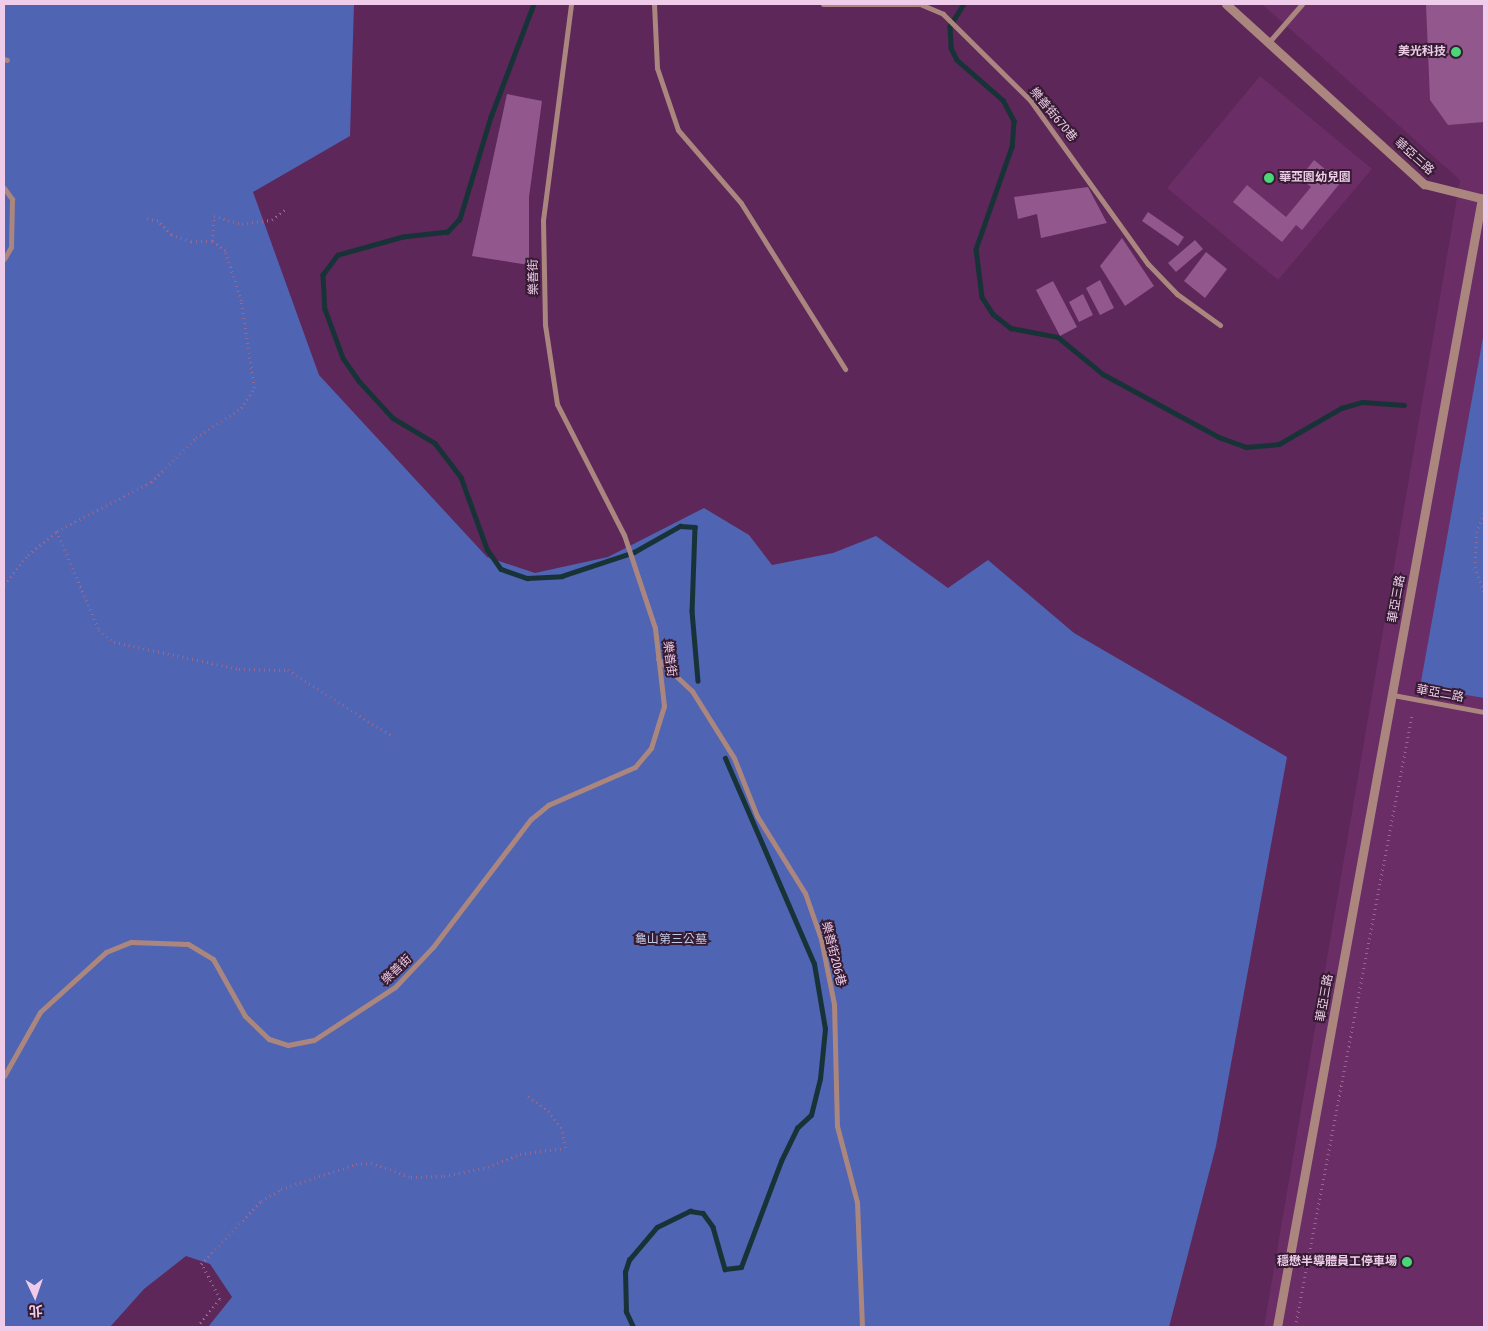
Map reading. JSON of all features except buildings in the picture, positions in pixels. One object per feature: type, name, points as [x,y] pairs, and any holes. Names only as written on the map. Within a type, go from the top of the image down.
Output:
[{"type":"street","name":"樂善街","points":[[4,1076],[40,1012],[106,952],[131,942],[188,944],[213,959],[245,1016],[269,1039],[288,1045],[314,1040],[356,1016],[395,987],[433,947],[531,819],[548,805],[634,767],[645,755],[660,728],[664,706],[658,659],[637,566],[624,535],[557,404],[545,325],[542,220],[571,4]]},
{"type":"street","points":[[654,4],[657,68],[678,130],[741,203],[828,336],[845,369]]},
{"type":"street","name":"樂善街670巷","points":[[823,4],[920,4],[942,14],[1030,100],[1148,264],[1177,294],[1220,324]]},
{"type":"street","name":"華亞三路","points":[[1226,4],[1424,184],[1483,199],[1277,1327]]},
{"type":"street","points":[[1269,42],[1302,4]]},
{"type":"street","points":[[4,188],[12,199],[11,247],[4,259]]},
{"type":"street","name":"樂善街206巷","points":[[658,659],[692,691],[734,758],[757,816],[805,894],[821,939],[834,1004],[837,1126],[857,1202],[862,1327]]},
{"type":"street","name":"華亞二路","points":[[1392,696],[1484,712]]},
{"type":"path","points":[[212,241],[214,216],[242,224],[272,220],[285,210]]},
{"type":"path","points":[[4,584],[28,555],[57,531],[150,482],[196,438],[241,408],[254,388],[242,301],[225,251],[212,241],[191,242],[171,235],[158,221],[147,219]]},
{"type":"path","points":[[1484,513],[1477,532],[1475,567],[1484,592]]},
{"type":"path","points":[[57,531],[98,630],[114,642],[239,669],[288,670],[392,736]]},
{"type":"path","points":[[1295,1327],[1412,714]]},
{"type":"path","points":[[197,1327],[220,1298],[201,1264],[261,1201],[281,1189],[356,1164],[371,1163],[411,1177],[444,1176],[488,1167],[520,1154],[565,1148],[555,1120],[526,1096]]},
{"type":"shaded area","points":[[1262,4],[1484,4],[1484,1327],[1264,1327],[1460,180]]},
{"type":"shaded area","name":"華亞園幼兒園","points":[[1260,76],[1372,169],[1278,280],[1167,188]]},
{"type":"green space","name":"龜山第三公墓","points":[[4,4],[354,4],[350,136],[253,192],[319,375],[487,557],[535,573],[608,557],[704,508],[749,535],[772,565],[833,553],[876,536],[948,588],[988,560],[1074,633],[1287,757],[1216,1146],[1169,1327],[208,1327],[232,1297],[210,1264],[186,1256],[144,1289],[110,1327],[4,1327]]},
{"type":"green space","points":[[1484,332],[1484,698],[1420,687]]},
{"type":"waterway","points":[[534,4],[491,117],[460,219],[448,232],[403,237],[338,255],[323,275],[325,309],[343,358],[359,381],[393,418],[435,443],[461,477],[487,549],[501,569],[527,578],[562,576],[634,552],[680,526],[695,527],[692,611],[698,681]]},
{"type":"waterway","points":[[964,4],[950,26],[951,48],[957,60],[1003,100],[1014,121],[1012,147],[976,249],[982,297],[993,314],[1011,328],[1058,337],[1103,374],[1219,437],[1246,447],[1279,444],[1341,408],[1362,402],[1404,405]]},
{"type":"waterway","points":[[633,1327],[626,1312],[625,1272],[629,1260],[657,1227],[690,1211],[703,1213],[713,1227],[725,1269],[741,1267],[781,1161],[797,1128],[811,1115],[820,1079],[825,1029],[814,964],[725,758]]},
{"type":"place","name":"美光科技","points":[[1456,52]]},
{"type":"place","name":"華亞園幼兒園","points":[[1269,178]]},
{"type":"place","name":"穩懋半導體員工停車場","points":[[1407,1262]]}]
